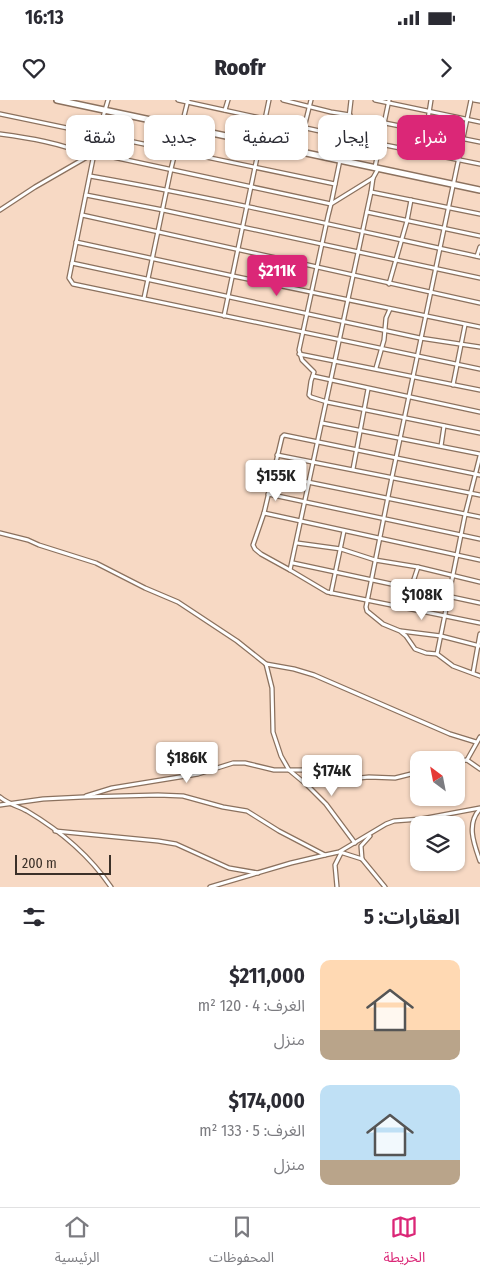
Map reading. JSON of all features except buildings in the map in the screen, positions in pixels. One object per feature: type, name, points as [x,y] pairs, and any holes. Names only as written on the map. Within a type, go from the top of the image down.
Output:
[{"type":"street","points":[[56,100],[144,118]]},
{"type":"street","points":[[104,115],[108,100]]},
{"type":"street","points":[[178,100],[247,115]]},
{"type":"street","points":[[225,110],[228,100]]},
{"type":"street","points":[[266,115],[269,100]]},
{"type":"street","points":[[283,100],[350,115],[351,100]]},
{"type":"street","points":[[308,115],[311,100]]},
{"type":"street","points":[[375,100],[389,101],[480,122]]},
{"type":"street","points":[[429,115],[431,100]]},
{"type":"street","points":[[465,124],[472,100],[480,101]]},
{"type":"street","points":[[184,115],[187,101]]},
{"type":"street","points":[[386,115],[389,101]]},
{"type":"street","points":[[0,114],[66,127]]},
{"type":"street","points":[[0,134],[34,138],[66,147]]},
{"type":"street","points":[[465,140],[480,142]]},
{"type":"street","points":[[215,158],[336,184]]},
{"type":"street","points":[[0,210],[80,160]]},
{"type":"street","points":[[93,160],[69,278],[73,284],[480,369]]},
{"type":"street","points":[[126,160],[331,204],[373,178]]},
{"type":"street","points":[[144,298],[173,160]]},
{"type":"street","points":[[224,316],[256,160]]},
{"type":"street","points":[[480,190],[342,160],[306,312],[299,354],[302,360],[314,371],[309,395],[311,397],[327,402],[480,433]]},
{"type":"street","points":[[290,570],[377,160]]},
{"type":"street","points":[[458,160],[366,609],[383,624],[400,631],[440,636],[479,645]]},
{"type":"street","points":[[462,160],[480,164]]},
{"type":"street","points":[[90,176],[167,189],[246,207],[326,222],[479,257],[480,248]]},
{"type":"street","points":[[371,192],[480,214]]},
{"type":"street","points":[[86,195],[480,278]]},
{"type":"street","points":[[389,284],[407,221],[410,200]]},
{"type":"street","points":[[367,212],[445,227],[480,236]]},
{"type":"street","points":[[82,215],[480,303]]},
{"type":"street","points":[[76,242],[348,301],[480,327]]},
{"type":"street","points":[[72,263],[344,320],[385,331],[480,347]]},
{"type":"street","points":[[376,368],[384,340],[386,318],[390,309]]},
{"type":"street","points":[[453,385],[459,364],[465,324]]},
{"type":"street","points":[[299,354],[480,390]]},
{"type":"street","points":[[313,376],[480,412]]},
{"type":"street","points":[[353,469],[368,388]]},
{"type":"street","points":[[322,423],[400,437],[480,455],[478,474],[465,515],[437,654]]},
{"type":"street","points":[[441,446],[444,426]]},
{"type":"street","points":[[478,474],[284,435],[277,455],[264,513],[253,545],[255,550],[320,589],[331,593],[480,623]]},
{"type":"street","points":[[277,455],[480,495]]},
{"type":"street","points":[[273,475],[480,517]]},
{"type":"street","points":[[268,494],[480,539]]},
{"type":"street","points":[[264,513],[480,560]]},
{"type":"street","points":[[331,593],[344,531]]},
{"type":"street","points":[[0,532],[94,562],[145,588],[178,602],[237,641],[266,664],[314,675],[450,734],[476,742]]},
{"type":"street","points":[[297,543],[341,549],[375,560],[418,567],[480,582]]},
{"type":"street","points":[[293,563],[480,603]]},
{"type":"street","points":[[411,588],[418,567]]},
{"type":"street","points":[[400,631],[415,649],[437,654],[453,666],[480,676]]},
{"type":"street","points":[[473,673],[480,634]]},
{"type":"street","points":[[266,664],[272,688],[273,732],[276,745],[289,770],[326,804],[355,843]]},
{"type":"street","points":[[474,664],[480,666]]},
{"type":"street","points":[[480,737],[467,760],[480,769]]},
{"type":"street","points":[[83,798],[112,788],[198,774],[234,763],[274,770],[304,770],[349,779],[369,776],[389,778],[410,774]]},
{"type":"street","points":[[0,805],[83,798],[158,795],[192,798],[223,807],[247,811],[279,831],[325,855]]},
{"type":"street","points":[[0,797],[8,803],[27,811],[84,854],[111,887]]},
{"type":"street","points":[[210,887],[258,872],[340,852],[394,821],[421,819],[480,809]]},
{"type":"street","points":[[480,809],[473,818],[472,827],[480,862]]},
{"type":"street","points":[[55,831],[176,844],[228,868],[258,872]]},
{"type":"street","points":[[362,859],[361,846],[374,832]]},
{"type":"street","points":[[340,852],[362,859],[385,887]]},
{"type":"street","points":[[337,887],[335,865],[340,852]]}]
